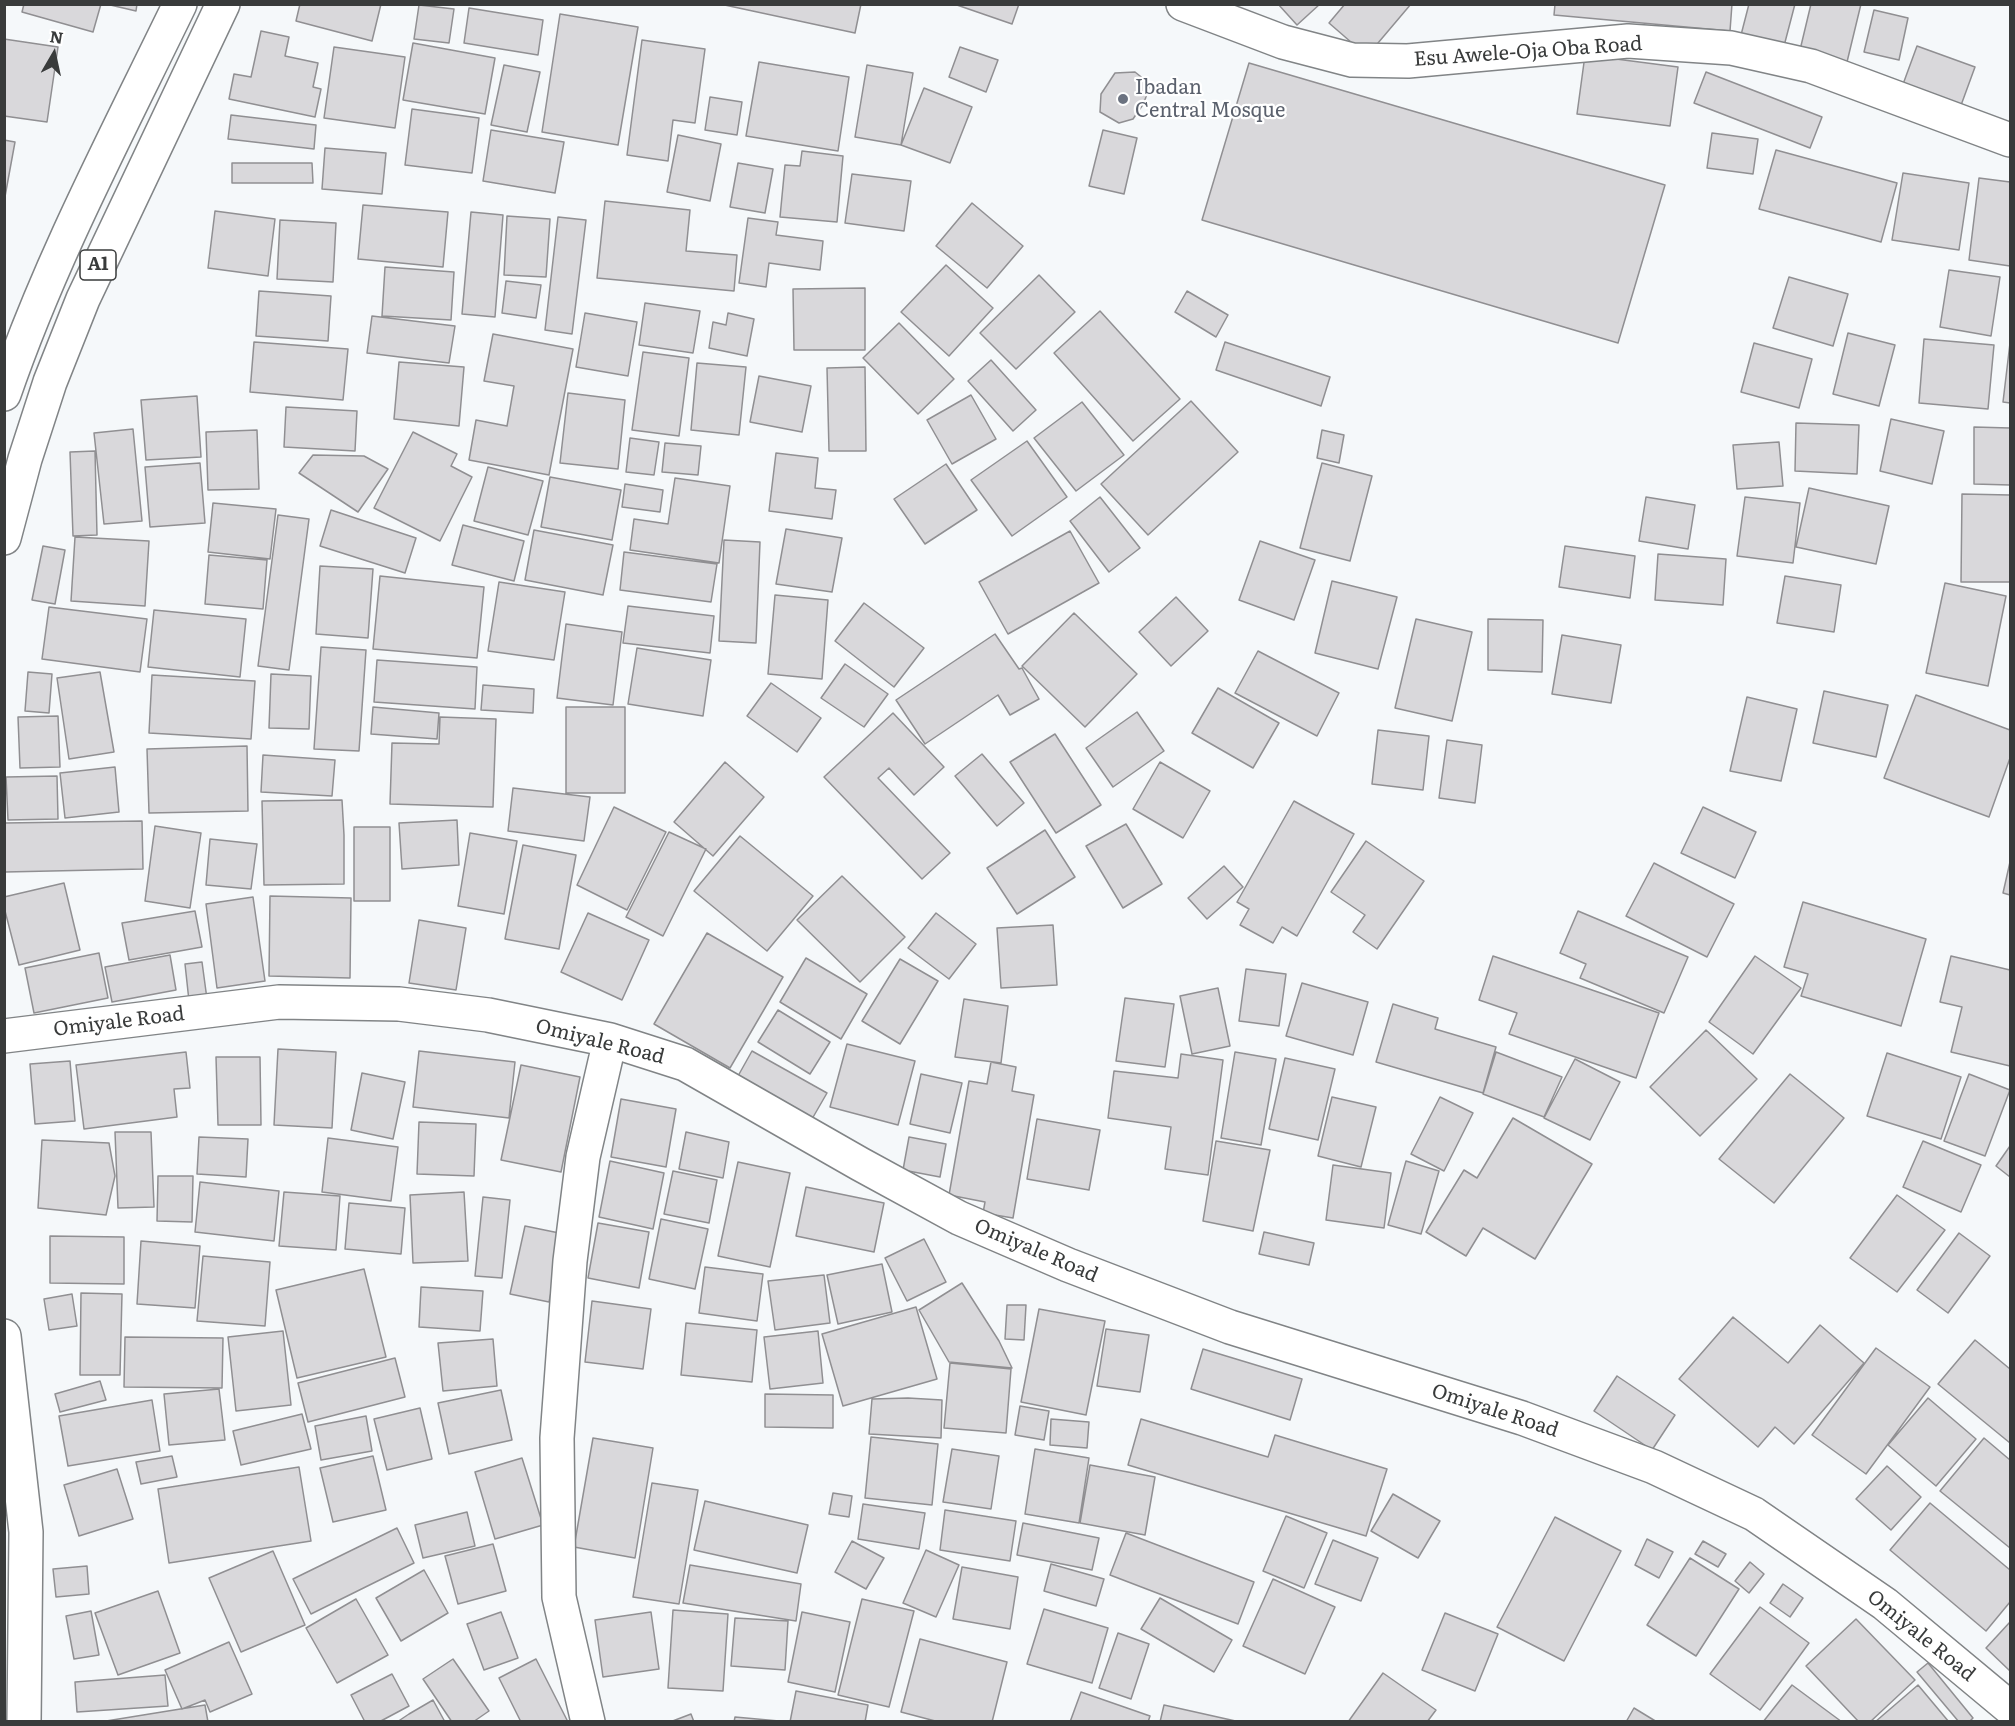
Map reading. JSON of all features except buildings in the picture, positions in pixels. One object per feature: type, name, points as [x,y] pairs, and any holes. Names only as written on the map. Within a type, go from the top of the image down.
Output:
[{"type":"main road","name":"A1","points":[[4,394],[56,266],[180,4]]},
{"type":"main road","name":"A1","points":[[4,538],[28,448],[50,382],[82,299],[223,4]]},
{"type":"main road","name":"Esu Awele-Oja Oba Road","points":[[1183,4],[1283,42],[1352,60],[1408,61],[1628,41],[1731,48],[1812,66],[2010,140]]},
{"type":"main road","name":"Omiyale Road","points":[[4,1036],[279,1002],[399,1004],[488,1015],[610,1040],[685,1065],[959,1218],[1068,1265],[1230,1327],[1522,1418],[1654,1467],[1754,1514],[1885,1604],[2010,1708]]},
{"type":"main road","points":[[588,1722],[559,1597],[557,1438],[570,1261],[583,1157],[610,1040]]},
{"type":"main road","points":[[4,1336],[26,1532],[24,1722]]},
{"type":"place","name":"Ibadan Central Mosque","points":[[1123,99]]}]
